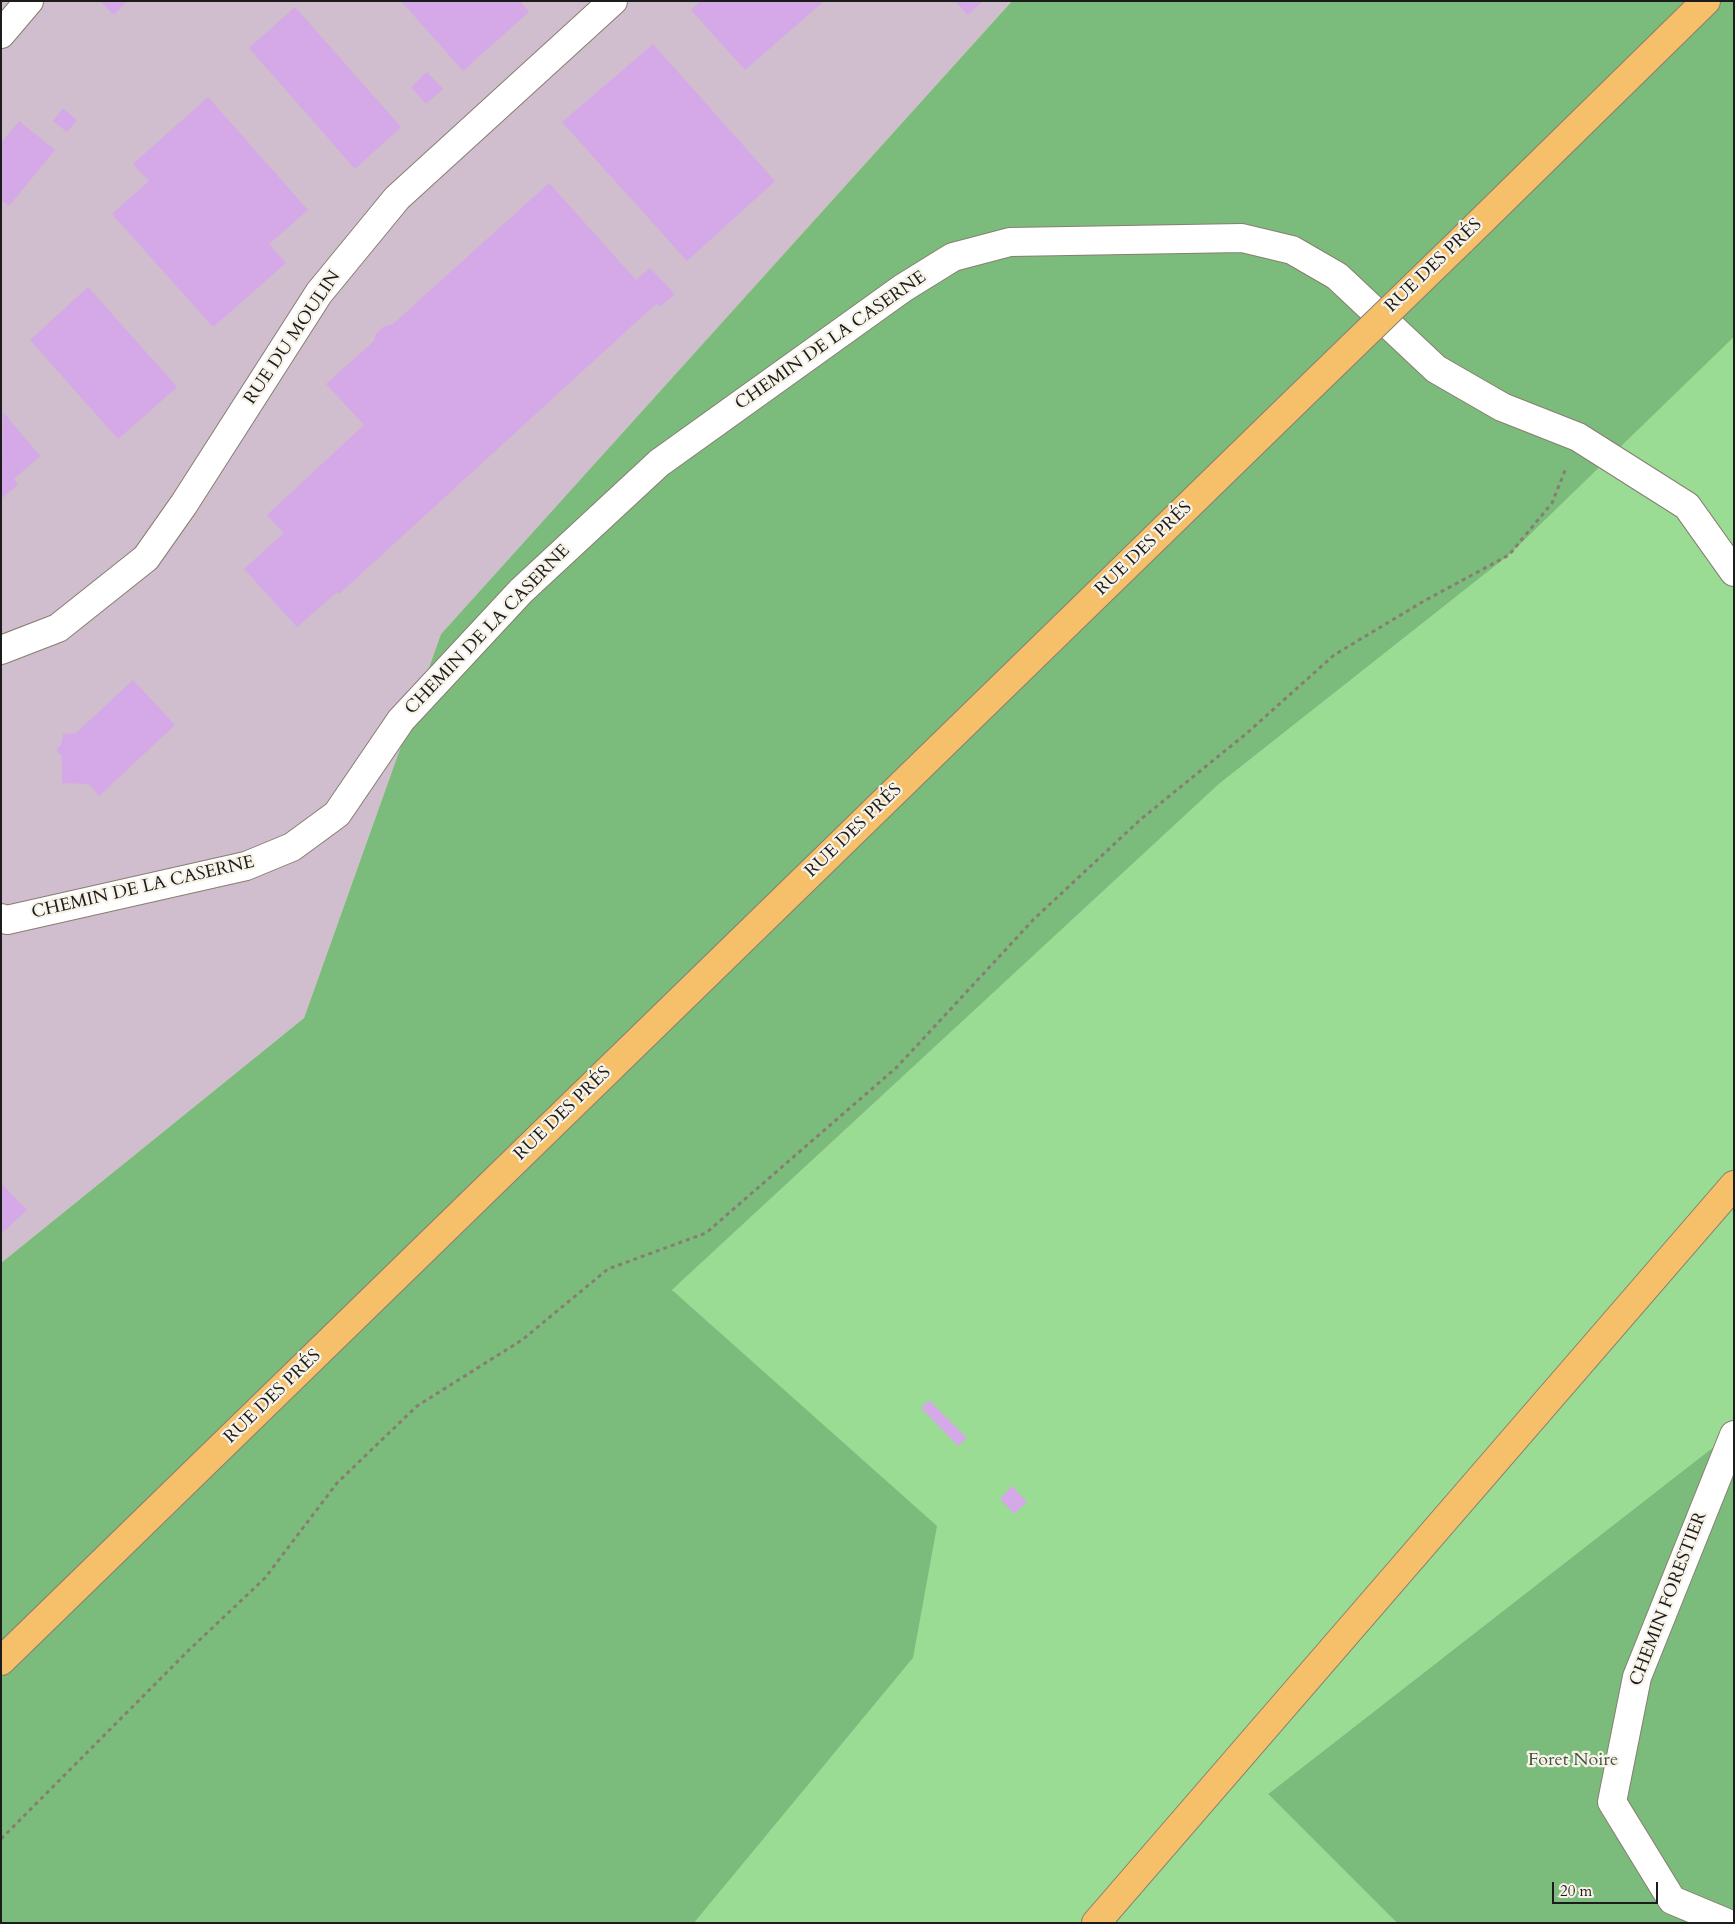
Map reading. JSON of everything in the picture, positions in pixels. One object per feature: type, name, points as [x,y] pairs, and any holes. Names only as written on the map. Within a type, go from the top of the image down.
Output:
[{"type":"main road","name":"RUE DES PRÉS","points":[[1,1662],[1706,1]]},
{"type":"main road","points":[[1096,1923],[1734,1185]]},
{"type":"street","points":[[1,34],[29,1]]},
{"type":"street","name":"RUE DU MOULIN","points":[[1,650],[58,628],[146,558],[184,504],[319,293],[397,198],[613,1]]},
{"type":"street","name":"CHEMIN DE LA CASERNE","points":[[1,918],[6,920],[246,866],[292,847],[337,814],[401,720],[521,591],[658,463],[903,288],[953,257],[1010,242],[1242,238],[1292,250],[1338,276],[1436,369],[1502,407],[1578,437],[1687,506],[1734,572]]},
{"type":"street","name":"CHEMIN FORESTIER","points":[[1727,1923],[1672,1900],[1612,1802],[1638,1677],[1734,1436]]},
{"type":"path","points":[[1,1839],[190,1649],[265,1578],[337,1482],[417,1406],[522,1340],[608,1269],[706,1233],[897,1067],[1034,919],[1141,819],[1247,733],[1334,655],[1424,600],[1509,555],[1552,503],[1578,437]]},
{"type":"shaded area","points":[[1,1],[1012,1],[441,634],[304,1018],[1,1263]]},
{"type":"green space","points":[[1012,1],[1734,1],[1734,337],[1509,555],[1219,784],[672,1290],[937,1526],[913,1658],[694,1923],[1,1923],[1,1263],[304,1018],[441,634]]},
{"type":"green space","points":[[1734,337],[1734,1431],[1268,1794],[1397,1923],[694,1923],[913,1658],[672,1290],[1219,784],[1509,555]]},
{"type":"green space","name":"Foret Noire","points":[[1734,1431],[1734,1923],[1397,1923],[1268,1794]]},
{"type":"building","points":[[100,1],[127,1],[114,15]]},
{"type":"building","points":[[401,1],[520,1],[529,12],[463,71]]},
{"type":"building","points":[[701,1],[824,1],[745,70],[691,10]]},
{"type":"building","points":[[955,1],[983,1],[968,15]]},
{"type":"building","points":[[295,7],[401,127],[355,169],[249,48]]},
{"type":"building","points":[[653,44],[775,181],[687,261],[562,122]]},
{"type":"building","points":[[427,72],[443,89],[426,104],[411,87]]},
{"type":"building","points":[[208,97],[308,210],[269,244],[286,263],[213,327],[112,214],[149,181],[133,164]]},
{"type":"building","points":[[63,108],[77,120],[67,132],[53,121]]},
{"type":"building","points":[[19,121],[55,150],[9,206],[1,200],[1,143]]},
{"type":"building","points":[[549,183],[636,280],[650,268],[675,294],[660,307],[657,303],[339,594],[337,592],[297,627],[244,569],[284,533],[267,515],[364,425],[326,384],[374,341],[376,334],[383,327],[393,324]]},
{"type":"building","points":[[88,287],[177,387],[118,439],[30,340]]},
{"type":"building","points":[[3,412],[40,456],[14,479],[18,485],[1,499]]},
{"type":"building","points":[[133,680],[175,725],[99,796],[89,784],[62,783],[62,756],[56,750],[61,745],[63,734],[76,733]]},
{"type":"building","points":[[1,1183],[27,1210],[1,1234]]},
{"type":"building","points":[[929,1400],[967,1438],[958,1446],[921,1408]]},
{"type":"building","points":[[1012,1486],[1027,1502],[1014,1514],[1000,1499]]}]
